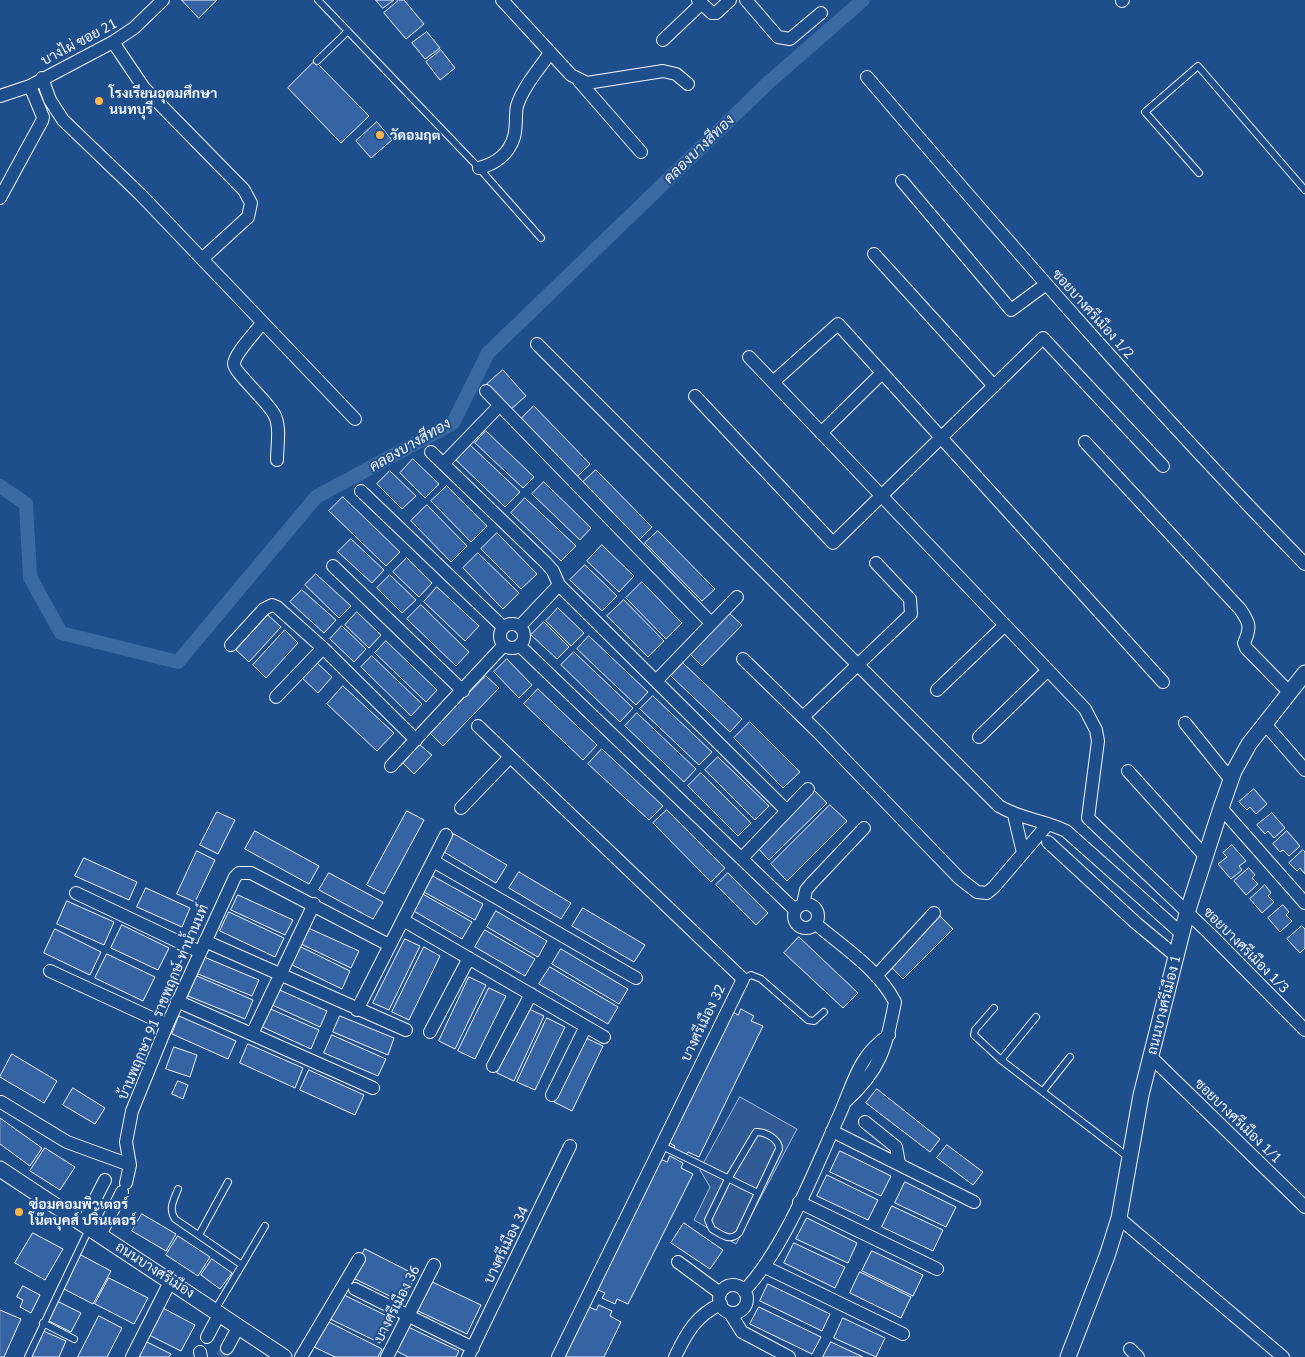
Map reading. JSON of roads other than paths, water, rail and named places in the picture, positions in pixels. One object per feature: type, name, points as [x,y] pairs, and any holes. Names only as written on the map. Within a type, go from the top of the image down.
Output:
[{"type":"street","name":"บางไผ่ ซอย 21","points":[[0,96],[30,86],[113,42],[134,28],[162,0]]},
{"type":"street","points":[[502,0],[550,53],[579,81],[640,152]]},
{"type":"street","points":[[663,40],[699,2],[712,14],[716,13],[730,0]]},
{"type":"street","points":[[746,0],[778,38],[785,40],[822,13]]},
{"type":"street","points":[[113,42],[144,88],[244,190],[251,203],[248,217],[202,259]]},
{"type":"street","points":[[478,168],[494,164],[505,153],[514,137],[517,106],[526,87],[550,53]]},
{"type":"street","points":[[579,81],[586,83],[663,71],[676,74],[688,84]]},
{"type":"street","name":"ซอยบางศรีเมือง 1/2","points":[[867,77],[1046,285],[1208,465],[1305,564]]},
{"type":"street","points":[[42,78],[50,100],[63,120],[141,195],[262,324],[355,419]]},
{"type":"street","points":[[0,198],[42,121],[43,117],[30,86]]},
{"type":"street","points":[[902,181],[1011,310],[1046,285]]},
{"type":"street","points":[[874,254],[994,386]]},
{"type":"street","points":[[262,324],[237,355],[234,364],[236,372],[264,397],[276,416],[277,460]]},
{"type":"street","points":[[773,382],[838,324],[1163,682]]},
{"type":"street","points":[[695,396],[833,543],[1043,338],[1163,466]]},
{"type":"street","points":[[537,344],[999,806],[1014,815],[1066,831],[1182,934]]},
{"type":"street","points":[[750,357],[1048,670],[979,736]]},
{"type":"street","points":[[822,433],[882,373]]},
{"type":"street","points":[[486,392],[711,623]]},
{"type":"street","points":[[444,463],[499,406]]},
{"type":"street","points":[[1085,442],[1240,609],[1248,621],[1250,629],[1244,643],[1246,648],[1290,693]]},
{"type":"street","points":[[431,452],[546,563],[553,571],[559,585],[657,680],[786,810]]},
{"type":"street","points":[[361,491],[503,627]]},
{"type":"street","points":[[803,717],[911,614],[910,599],[876,563]]},
{"type":"street","points":[[333,566],[463,691]]},
{"type":"street","points":[[520,626],[559,585]]},
{"type":"street","points":[[657,680],[737,597]]},
{"type":"street","points":[[231,646],[264,609],[272,605],[282,610],[416,740]]},
{"type":"street","points":[[513,623],[520,626],[525,634],[520,646],[512,648],[504,645],[500,634],[503,627],[513,623]]},
{"type":"street","points":[[937,690],[1005,625]]},
{"type":"street","points":[[390,766],[463,691],[504,645]]},
{"type":"street","points":[[520,646],[742,858],[799,907]]},
{"type":"street","points":[[276,697],[323,648]]},
{"type":"street","points":[[743,659],[803,717],[959,878],[977,892],[987,893],[994,887],[1048,824]]},
{"type":"street","name":"ซอยบางศรีเมือง 1/3","points":[[1048,670],[1085,709],[1096,730],[1098,741],[1088,818],[1305,1030]]},
{"type":"street","name":"ถนนบางศรีเมือง 1","points":[[1068,1357],[1107,1256],[1119,1218],[1128,1157],[1151,1057],[1187,913],[1221,808],[1231,780],[1249,744],[1305,673]]},
{"type":"street","points":[[1185,723],[1231,780]]},
{"type":"street","points":[[1265,724],[1305,770]]},
{"type":"street","name":"บางศรีเมือง 32","points":[[478,726],[743,979],[660,1145],[558,1357]]},
{"type":"street","points":[[461,808],[510,757]]},
{"type":"street","points":[[1128,771],[1205,856]]},
{"type":"street","points":[[742,858],[808,789]]},
{"type":"street","points":[[1221,808],[1305,903]]},
{"type":"street","points":[[1014,815],[1023,853]]},
{"type":"street","points":[[799,907],[810,904],[817,909],[818,919],[816,924],[806,928],[801,927],[794,919],[806,890],[864,828]]},
{"type":"street","points":[[357,1010],[446,835]]},
{"type":"street","points":[[1048,842],[1148,934],[1176,957]]},
{"type":"street","points":[[433,861],[636,978]]},
{"type":"street","name":"บ้านพฤกษา 91 ราชพฤกษ์-ท่าน้ำนนท์","points":[[91,1228],[124,1188],[130,1165],[126,1142],[132,1111],[167,1025],[235,877],[245,871],[314,904]]},
{"type":"street","points":[[76,893],[202,946],[280,975],[406,1030]]},
{"type":"street","points":[[252,1034],[314,904],[389,945]]},
{"type":"street","points":[[876,976],[934,913]]},
{"type":"street","points":[[403,920],[531,994],[585,1028],[604,1037]]},
{"type":"street","points":[[744,1291],[765,1267],[799,1202],[846,1102],[864,1086],[884,1051],[895,1002],[888,988],[876,976],[816,924]]},
{"type":"street","points":[[430,1032],[469,958]]},
{"type":"street","points":[[50,971],[167,1025]]},
{"type":"street","points":[[492,1066],[531,994]]},
{"type":"street","points":[[178,1001],[373,1088]]},
{"type":"street","points":[[552,1095],[585,1028]]},
{"type":"street","name":"ซอยบางศรีเมือง 1/1","points":[[1151,1057],[1305,1208]]},
{"type":"street","points":[[1,1102],[51,1134],[130,1165]]},
{"type":"street","points":[[865,1122],[896,1147],[899,1163]]},
{"type":"street","points":[[832,1131],[974,1202]]},
{"type":"street","points":[[91,1228],[106,1176],[126,1142]]},
{"type":"street","name":"บางศรีเมือง 34","points":[[471,1353],[570,1146]]},
{"type":"street","name":"ถนนบางศรีเมือง","points":[[0,1169],[171,1280],[284,1357]]},
{"type":"street","points":[[799,1202],[937,1269]]},
{"type":"street","points":[[1119,1218],[1283,1357]]},
{"type":"street","points":[[302,1357],[359,1259]]},
{"type":"street","points":[[675,1357],[690,1328],[702,1315],[723,1303],[730,1285],[740,1287],[744,1291],[746,1302],[738,1311],[723,1303],[678,1262]]},
{"type":"street","name":"บางศรีเมือง 36","points":[[387,1357],[434,1265]]},
{"type":"street","points":[[765,1267],[903,1334]]},
{"type":"street","points":[[132,1357],[171,1280]]},
{"type":"street","points":[[355,1289],[407,1315],[471,1353]]},
{"type":"street","points":[[723,1303],[742,1332],[789,1357]]},
{"type":"street","points":[[206,1337],[217,1311]]},
{"type":"street","points":[[227,1348],[238,1326]]},
{"type":"lane","points":[[318,0],[478,168],[541,238]]},
{"type":"lane","points":[[317,61],[348,31]]},
{"type":"lane","points":[[1199,173],[1146,112],[1198,66],[1305,190]]},
{"type":"lane","points":[[743,979],[751,975],[762,979],[808,1020],[814,1021],[824,1012]]},
{"type":"lane","points":[[994,1008],[975,1030],[974,1035],[1001,1060],[1128,1157]]},
{"type":"lane","points":[[1001,1060],[1036,1018]]},
{"type":"lane","points":[[1043,1091],[1070,1057]]},
{"type":"lane","points":[[756,1132],[762,1132],[779,1143],[779,1149],[739,1233],[735,1237],[728,1238],[712,1229],[708,1220],[728,1179],[752,1135],[756,1132]]},
{"type":"lane","points":[[660,1145],[758,1193]]},
{"type":"lane","points":[[199,1235],[228,1182]]},
{"type":"lane","points":[[178,1189],[171,1213],[175,1219],[242,1265]]},
{"type":"lane","points":[[217,1311],[265,1226]]},
{"type":"lane","points":[[28,1357],[91,1228]]},
{"type":"lane","points":[[43,1323],[74,1339]]},
{"type":"waterway","name":"คลองบางสีทอง","points":[[0,486],[26,504],[30,577],[61,633],[178,662],[316,497],[453,423],[488,353],[769,82],[863,0]]},
{"type":"tunnel","points":[[222,1357],[227,1348]]},
{"type":"place","name":"โรงเรียนอุดมศึกษา นนทบุรี","points":[[99,101]]},
{"type":"place","name":"วัดอมฤต","points":[[380,135]]},
{"type":"place","name":"ซ่อมคอมพิวเตอร์ โน๊ตบุคส์ ปริ้นเตอร์","points":[[19,1212]]}]
